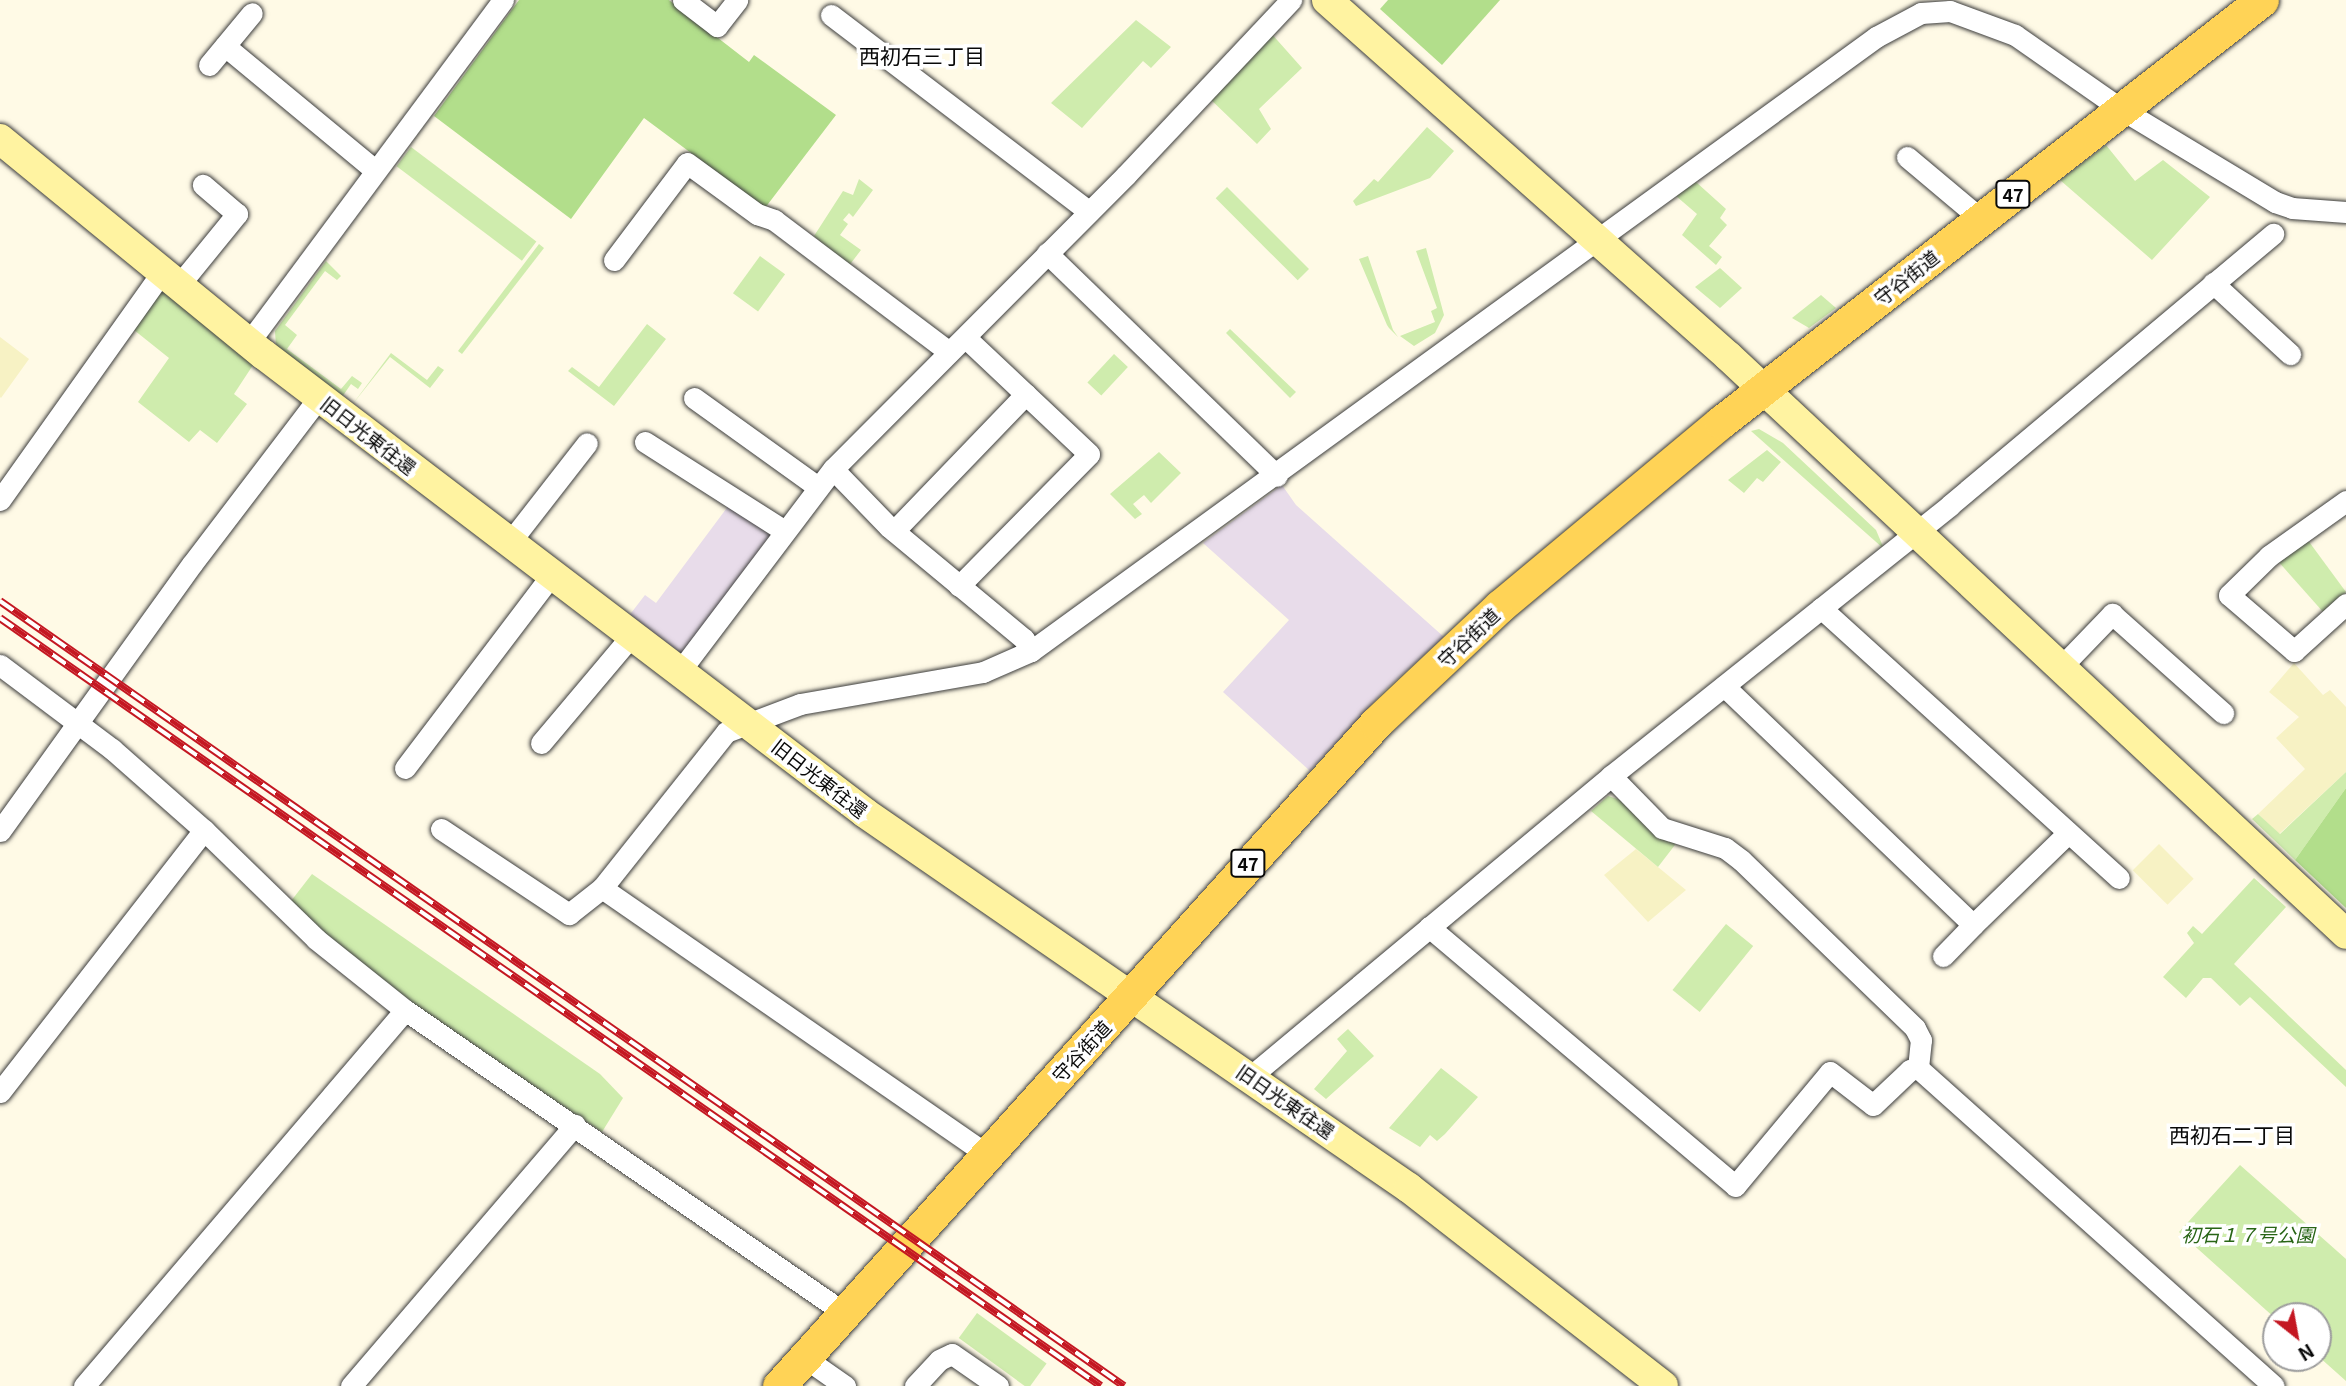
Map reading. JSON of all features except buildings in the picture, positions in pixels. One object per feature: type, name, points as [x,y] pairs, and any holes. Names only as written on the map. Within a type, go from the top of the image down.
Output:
[{"type":"main road","name":"守谷街道","points":[[779,1386],[1376,723],[1544,567],[1763,388],[2262,0]]},
{"type":"street","points":[[249,342],[503,0]]},
{"type":"street","points":[[683,0],[717,26],[737,0]]},
{"type":"street","points":[[680,670],[783,530],[833,469],[965,337],[1291,0]]},
{"type":"street","points":[[1326,0],[1763,388],[2346,934]]},
{"type":"street","points":[[441,830],[569,914],[602,888],[726,732],[800,704],[957,679],[1031,651],[1277,476],[1876,37],[1937,4],[2015,35],[2121,109],[2275,202],[2292,208],[2346,212]]},
{"type":"street","points":[[209,65],[252,13]]},
{"type":"street","points":[[831,15],[1088,211]]},
{"type":"street","points":[[225,46],[375,170]]},
{"type":"street","name":"旧日光東往還","points":[[0,139],[249,342],[924,856],[1251,1076],[1409,1188],[1663,1386]]},
{"type":"street","points":[[1907,157],[1981,219]]},
{"type":"street","points":[[614,260],[687,163],[757,214],[774,220],[949,352]]},
{"type":"street","points":[[0,500],[170,279],[237,214],[203,185]]},
{"type":"street","points":[[1251,1076],[1611,776],[1916,532],[2273,234]]},
{"type":"street","points":[[1047,253],[1277,476]]},
{"type":"street","points":[[2213,283],[2290,354]]},
{"type":"street","points":[[959,586],[1089,454],[965,337]]},
{"type":"street","points":[[894,531],[1026,394]]},
{"type":"street","points":[[1,829],[80,724],[192,564],[320,396]]},
{"type":"street","points":[[694,398],[818,487]]},
{"type":"street","points":[[645,442],[783,530]]},
{"type":"street","points":[[510,542],[587,443]]},
{"type":"street","points":[[833,469],[894,531],[1024,639],[1031,651]]},
{"type":"street","points":[[2346,501],[2269,556],[2229,595],[2294,651],[2346,604]]},
{"type":"street","points":[[405,768],[552,574]]},
{"type":"street","points":[[1821,608],[2119,878]]},
{"type":"street","points":[[2061,667],[2112,614],[2223,713]]},
{"type":"street","points":[[541,743],[632,635]]},
{"type":"street","points":[[0,665],[80,724],[204,830],[316,939],[405,1010],[846,1314]]},
{"type":"street","points":[[1724,685],[1973,926]]},
{"type":"street","points":[[1611,776],[1662,828],[1725,848],[1741,860],[1915,1028],[1921,1040],[1918,1068]]},
{"type":"street","points":[[0,1093],[204,830]]},
{"type":"street","points":[[1942,956],[2068,833]]},
{"type":"street","points":[[602,888],[988,1154]]},
{"type":"street","points":[[1429,927],[1735,1186],[1830,1072],[1873,1105],[1910,1070],[1918,1068]]},
{"type":"street","points":[[84,1386],[405,1010]]},
{"type":"street","points":[[1918,1068],[2274,1386]]},
{"type":"street","points":[[351,1386],[575,1125]]},
{"type":"street","points":[[915,1386],[939,1360],[952,1354],[998,1386]]},
{"type":"street","points":[[805,1357],[845,1386]]},
{"type":"shaded area","points":[[0,337],[29,359],[1,398],[0,397]]},
{"type":"shaded area","points":[[1282,485],[1296,505],[1444,637],[1384,691],[1310,771],[1223,692],[1289,620],[1203,543]]},
{"type":"shaded area","points":[[729,505],[770,535],[680,656],[628,617],[645,595],[656,603]]},
{"type":"shaded area","points":[[2294,663],[2323,695],[2330,690],[2346,707],[2346,772],[2279,834],[2258,814],[2305,769],[2276,738],[2299,717],[2269,692]]},
{"type":"shaded area","points":[[2159,844],[2194,879],[2167,905],[2133,870]]},
{"type":"shaded area","points":[[1636,849],[1686,890],[1648,922],[1604,875]]},
{"type":"green space","points":[[519,0],[669,0],[749,62],[754,55],[836,115],[765,208],[644,118],[571,219],[434,116]]},
{"type":"green space","points":[[1388,0],[1500,0],[1442,65],[1380,9]]},
{"type":"green space","points":[[1136,20],[1171,47],[1151,68],[1143,61],[1082,128],[1051,103]]},
{"type":"green space","points":[[1270,32],[1302,68],[1259,109],[1271,129],[1257,144],[1208,97]]},
{"type":"green space","points":[[1427,127],[1454,151],[1430,178],[1356,206],[1353,201],[1374,179],[1378,182]]},
{"type":"green space","points":[[2106,145],[2135,181],[2163,160],[2210,197],[2152,260],[2060,180]]},
{"type":"green space","points":[[411,147],[536,241],[522,261],[397,166]]},
{"type":"green space","points":[[859,179],[873,190],[853,217],[849,213],[843,220],[848,224],[840,235],[861,250],[848,267],[814,236],[843,191],[853,195]]},
{"type":"green space","points":[[1696,182],[1726,209],[1720,218],[1727,225],[1709,246],[1722,257],[1716,265],[1682,235],[1697,214],[1676,196]]},
{"type":"green space","points":[[1227,187],[1309,269],[1298,280],[1216,198]]},
{"type":"green space","points":[[539,244],[544,248],[462,354],[458,351]]},
{"type":"green space","points":[[1426,248],[1444,315],[1435,333],[1414,346],[1400,336],[1435,322],[1431,311],[1437,308],[1416,251]]},
{"type":"green space","points":[[760,256],[785,274],[758,311],[733,293]]},
{"type":"green space","points":[[1368,256],[1393,330],[1398,337],[1387,325],[1359,259]]},
{"type":"green space","points":[[326,261],[341,276],[337,280],[325,271],[285,325],[297,335],[287,349],[341,389],[352,376],[362,383],[358,389],[351,384],[342,397],[276,347],[275,331]]},
{"type":"green space","points":[[1720,268],[1742,288],[1720,308],[1695,287]]},
{"type":"green space","points":[[163,290],[255,362],[234,394],[247,404],[217,443],[200,430],[189,442],[138,402],[169,358],[129,326],[154,291]]},
{"type":"green space","points":[[1821,295],[1836,308],[1809,328],[1792,318]]},
{"type":"green space","points":[[647,324],[666,339],[614,406],[568,371],[572,367],[599,387]]},
{"type":"green space","points":[[1230,329],[1296,392],[1290,398],[1226,333]]},
{"type":"green space","points":[[391,353],[427,380],[438,366],[444,370],[430,388],[390,357],[352,405]]},
{"type":"green space","points":[[1114,354],[1128,367],[1101,395],[1087,383]]},
{"type":"green space","points":[[1759,429],[1783,443],[1876,530],[1884,549],[1751,431]]},
{"type":"green space","points":[[1767,450],[1781,462],[1763,482],[1757,478],[1744,493],[1728,480]]},
{"type":"green space","points":[[1159,452],[1181,473],[1151,503],[1144,495],[1133,504],[1142,514],[1135,519],[1110,494]]},
{"type":"green space","points":[[2307,539],[2346,592],[2324,613],[2277,560]]},
{"type":"green space","points":[[2346,772],[2346,788],[2295,860],[2252,819],[2258,814],[2280,834]]},
{"type":"green space","points":[[2346,788],[2346,908],[2295,860]]},
{"type":"green space","points":[[1608,796],[1624,801],[1678,841],[1658,867],[1591,811]]},
{"type":"green space","points":[[312,874],[600,1074],[623,1098],[602,1132],[411,1005],[322,933],[291,901]]},
{"type":"green space","points":[[2254,878],[2286,907],[2234,964],[2346,1070],[2346,1087],[2250,997],[2240,1006],[2211,978],[2203,978],[2186,998],[2163,977],[2194,943],[2187,933],[2193,926],[2202,934]]},
{"type":"green space","points":[[1726,924],[1753,946],[1700,1012],[1673,990]]},
{"type":"green space","points":[[1348,1029],[1374,1056],[1326,1099],[1314,1089],[1347,1051],[1337,1039]]},
{"type":"green space","points":[[1441,1068],[1478,1097],[1437,1141],[1430,1135],[1420,1147],[1389,1128]]},
{"type":"green space","name":"初石１７号公園","points":[[2240,1165],[2346,1259],[2346,1381],[2332,1368],[2332,1302],[2262,1302],[2262,1306],[2179,1232]]},
{"type":"green space","points":[[977,1313],[1047,1364],[1030,1386],[1025,1386],[959,1338]]},
{"type":"railway","points":[[0,601],[1124,1386]]},
{"type":"railway","points":[[0,618],[1101,1386]]},
{"type":"district","name":"西初石三丁目","points":[[922,55]]},
{"type":"district","name":"西初石二丁目","points":[[2232,1134]]}]
